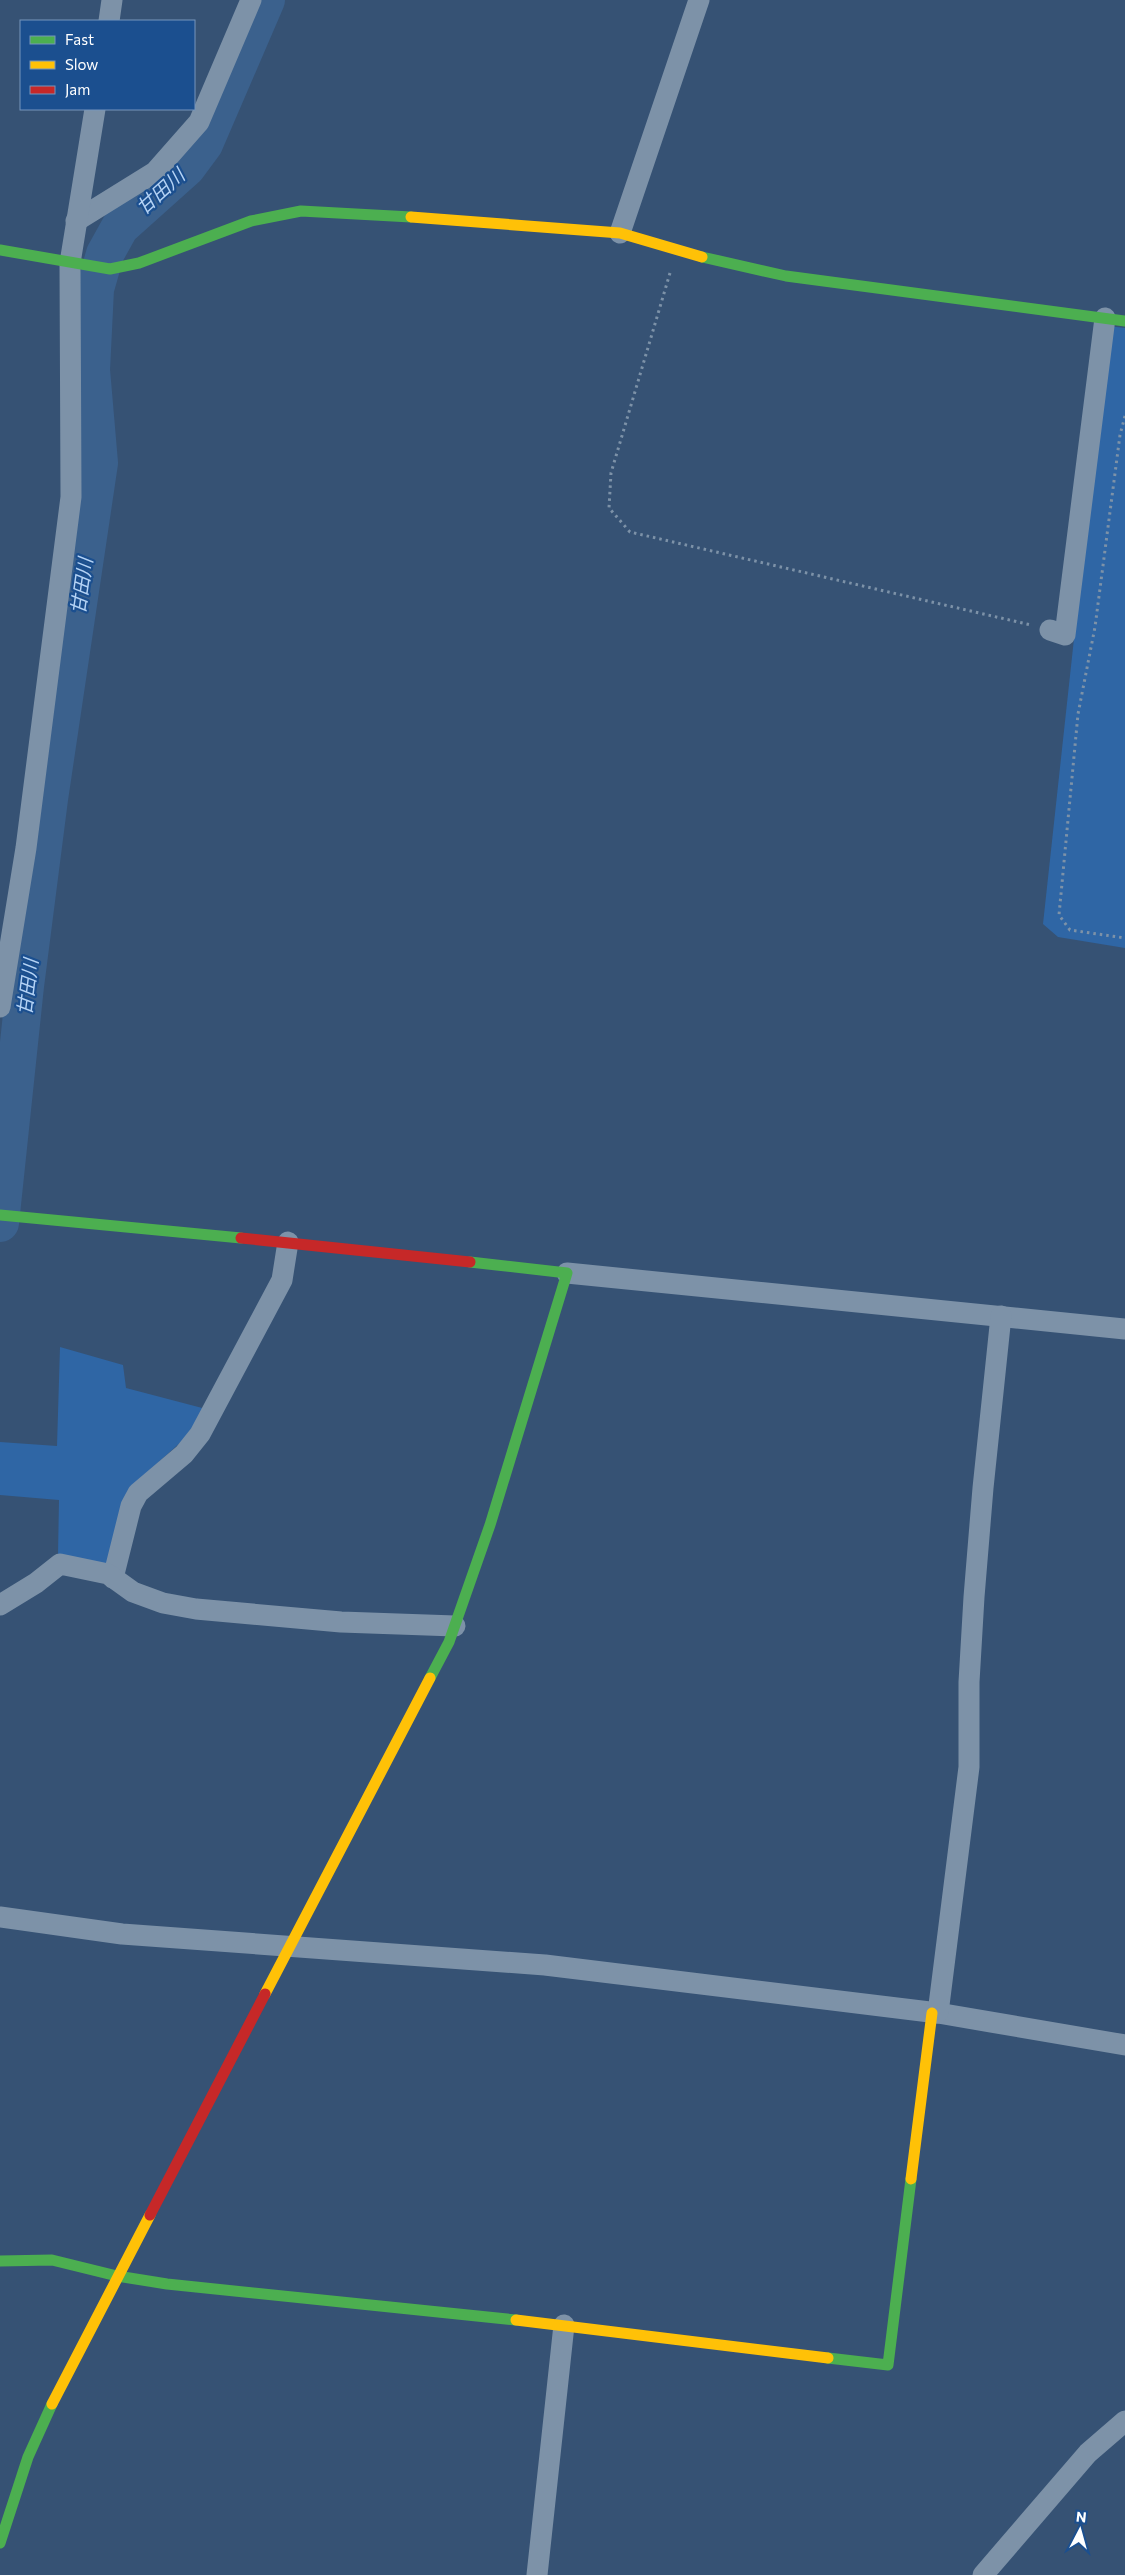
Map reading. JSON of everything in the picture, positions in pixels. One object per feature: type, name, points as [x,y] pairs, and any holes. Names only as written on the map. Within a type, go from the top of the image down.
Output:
[{"type":"street","points":[[109,20],[112,0]]},
{"type":"street","points":[[76,222],[155,172],[199,122],[251,0]]},
{"type":"street","points":[[620,233],[699,0]]},
{"type":"street","points":[[0,1007],[26,848],[70,497],[76,222],[95,110]]},
{"type":"street","points":[[0,250],[110,269],[139,264],[251,221],[301,211],[360,213],[620,233],[677,251],[786,276],[1115,320],[1065,635],[1050,630]]},
{"type":"street","points":[[0,1215],[288,1242],[567,1273],[1125,1329]]},
{"type":"street","points":[[113,1578],[135,1500],[151,1481],[184,1454],[200,1434],[282,1280],[288,1242]]},
{"type":"street","points":[[0,2543],[28,2457],[117,2276],[449,1642],[493,1516],[567,1273]]},
{"type":"street","points":[[0,2261],[52,2260],[117,2276],[207,2289],[564,2325],[888,2365],[969,1767],[969,1682],[974,1597],[982,1488],[1001,1316]]},
{"type":"street","points":[[0,1605],[36,1584],[60,1564],[108,1574],[133,1592],[162,1603],[196,1609],[341,1622],[454,1626]]},
{"type":"street","points":[[0,1917],[122,1934],[545,1965],[935,2013],[1125,2045]]},
{"type":"street","points":[[536,2575],[564,2325]]},
{"type":"street","points":[[983,2575],[1088,2453],[1125,2421]]},
{"type":"path","points":[[677,251],[611,473],[609,508],[630,532],[1050,630]]},
{"type":"path","points":[[1125,416],[1120,435],[1095,628],[1078,714],[1059,915],[1070,930],[1125,938]]},
{"type":"shaded area","points":[[1108,326],[1125,328],[1125,948],[1058,937],[1043,924]]},
{"type":"shaded area","points":[[60,1347],[123,1365],[126,1388],[206,1409],[183,1440],[128,1490],[107,1563],[99,1564],[58,1555],[59,1500],[0,1495],[0,1442],[57,1446]]},
{"type":"waterway","name":"甘田川","points":[[0,1223],[25,986],[49,799],[99,463],[91,370],[95,289],[105,254],[120,227],[187,167],[204,144],[266,0]]},
{"type":"traffic: fast","points":[[0,250],[110,269],[139,263],[251,221],[301,211],[411,217]]},
{"type":"traffic: fast","points":[[702,257],[786,276],[1125,321]]},
{"type":"traffic: fast","points":[[0,1215],[241,1238]]},
{"type":"traffic: fast","points":[[430,1678],[449,1642],[490,1525],[567,1273],[470,1262]]},
{"type":"traffic: fast","points":[[828,2358],[888,2365],[911,2179]]},
{"type":"traffic: fast","points":[[0,2261],[52,2260],[117,2276],[167,2284],[516,2320]]},
{"type":"traffic: fast","points":[[0,2543],[28,2457],[52,2404]]},
{"type":"traffic: slow","points":[[411,217],[620,233],[702,257]]},
{"type":"traffic: slow","points":[[265,1994],[430,1678]]},
{"type":"traffic: slow","points":[[911,2179],[932,2013]]},
{"type":"traffic: slow","points":[[52,2404],[150,2215]]},
{"type":"traffic: slow","points":[[516,2320],[828,2358]]},
{"type":"traffic: jam","points":[[241,1238],[470,1262]]},
{"type":"traffic: jam","points":[[150,2215],[265,1994]]}]
